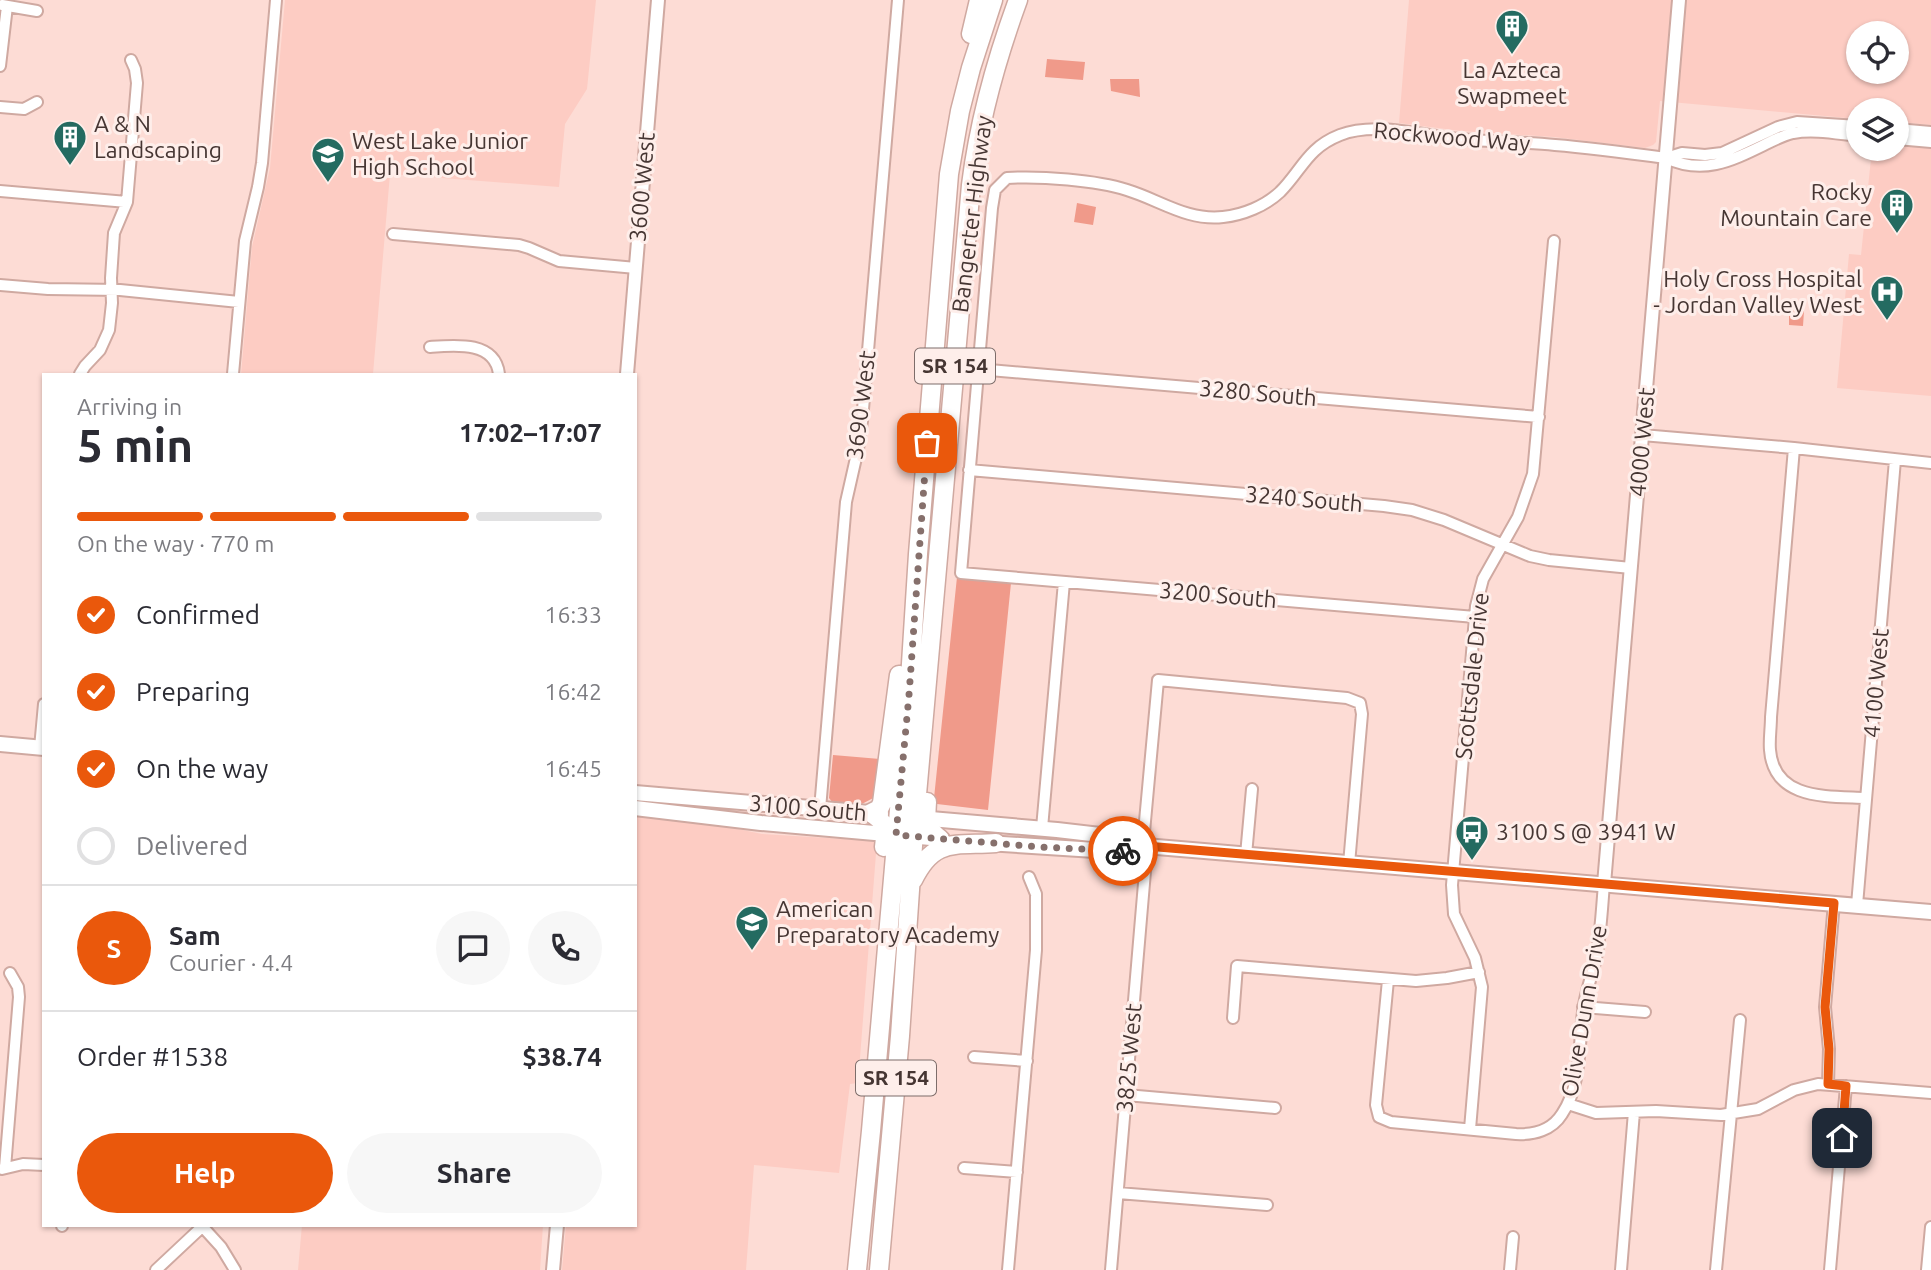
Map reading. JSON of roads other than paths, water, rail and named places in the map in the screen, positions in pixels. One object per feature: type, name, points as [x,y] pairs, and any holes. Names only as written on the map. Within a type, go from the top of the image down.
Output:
[{"type":"highway","points":[[971,68],[968,45],[979,0]]},
{"type":"highway","name":"Bangerter Highway","points":[[913,817],[913,627],[949,174],[960,111],[993,0]]},
{"type":"highway","points":[[988,97],[982,68],[1005,0]]},
{"type":"highway","name":"Bangerter Highway","points":[[879,1270],[899,1050],[910,886],[898,835],[913,817],[976,147],[1000,50],[1018,0]]},
{"type":"highway","points":[[931,387],[939,406],[930,524],[938,547]]},
{"type":"highway","points":[[869,1270],[883,1125],[869,1084],[866,1062],[898,835],[872,813],[883,803],[904,642],[913,627]]},
{"type":"highway","points":[[913,817],[940,839]]},
{"type":"highway","points":[[910,886],[924,862],[932,852],[941,847],[996,844]]},
{"type":"highway","name":"SR 154","points":[[857,1270],[874,1096]]},
{"type":"main road","points":[[0,744],[42,748]]},
{"type":"main road","name":"3100 South","points":[[637,793],[1042,828],[1126,838],[1146,846],[1931,912]]},
{"type":"main road","name":"3100 South","points":[[637,808],[761,823],[996,844],[1126,852],[1146,846]]},
{"type":"street","points":[[233,373],[245,241],[262,163],[276,0]]},
{"type":"street","name":"3600 West","points":[[627,373],[658,0]]},
{"type":"street","name":"3690 West","points":[[820,809],[845,510],[862,421],[898,0]]},
{"type":"street","name":"4000 West","points":[[1604,884],[1679,0]]},
{"type":"street","points":[[0,66],[3,5],[37,11]]},
{"type":"street","points":[[81,373],[100,351],[109,330],[114,233],[127,202],[137,83],[131,60]]},
{"type":"street","points":[[0,107],[24,109],[37,102]]},
{"type":"street","points":[[1666,158],[1682,153],[1722,153],[1778,127],[1797,122],[1846,125]]},
{"type":"street","name":"Rockwood Way","points":[[978,369],[992,208],[995,190],[1007,178],[1102,183],[1144,195],[1180,212],[1212,218],[1235,215],[1263,204],[1280,192],[1303,162],[1321,145],[1339,135],[1358,130],[1375,129],[1461,139],[1565,146],[1666,158]]},
{"type":"street","points":[[1909,130],[1931,132]]},
{"type":"street","points":[[1666,158],[1679,164],[1712,166],[1731,161],[1794,133],[1846,135]]},
{"type":"street","points":[[1909,140],[1931,142]]},
{"type":"street","points":[[0,191],[127,202]]},
{"type":"street","points":[[393,234],[519,245],[559,261],[636,268]]},
{"type":"street","name":"Scottsdale Drive","points":[[1470,1129],[1482,987],[1472,952],[1454,914],[1452,873],[1475,617],[1482,583],[1522,509],[1530,485],[1539,417],[1553,241]]},
{"type":"street","points":[[0,285],[112,290],[240,302]]},
{"type":"street","points":[[430,347],[483,350],[495,361],[499,373]]},
{"type":"street","points":[[969,470],[978,369]]},
{"type":"street","name":"3280 South","points":[[978,369],[1539,417]]},
{"type":"street","points":[[1643,435],[1931,463]]},
{"type":"street","points":[[1794,448],[1769,749],[1772,763],[1782,780],[1795,790],[1819,796],[1866,799]]},
{"type":"street","name":"4100 West","points":[[1857,905],[1895,460]]},
{"type":"street","name":"3240 South","points":[[969,470],[1412,510],[1444,520],[1530,556],[1631,568]]},
{"type":"street","name":"3200 South","points":[[969,470],[961,573],[1475,617]]},
{"type":"street","points":[[1042,828],[1064,582]]},
{"type":"street","name":"3825 West","points":[[1111,1270],[1145,874],[1144,832],[1158,680],[1347,698],[1360,703],[1362,714],[1349,864]]},
{"type":"street","points":[[1246,855],[1252,789]]},
{"type":"street","points":[[1008,1270],[1037,935],[1036,894],[1029,877]]},
{"type":"street","name":"Olive Dunn Drive","points":[[1388,980],[1376,1105],[1379,1117],[1391,1122],[1516,1134],[1532,1133],[1553,1125],[1568,1104],[1577,1070],[1583,1007],[1598,948],[1604,884]]},
{"type":"street","points":[[1828,1084],[1829,1049],[1825,1007],[1834,903]]},
{"type":"street","points":[[1233,1017],[1237,966],[1416,981],[1479,972]]},
{"type":"street","points":[[10,973],[18,987],[19,997],[3,1169],[23,1164],[42,1165]]},
{"type":"street","points":[[1583,1007],[1645,1012]]},
{"type":"street","points":[[1716,1270],[1740,1020]]},
{"type":"street","points":[[974,1057],[1027,1062]]},
{"type":"street","points":[[1568,1104],[1596,1113],[1669,1111],[1731,1114],[1758,1109],[1800,1088],[1828,1084],[1931,1093]]},
{"type":"street","points":[[1830,1270],[1846,1086]]},
{"type":"street","points":[[1126,1095],[1275,1108]]},
{"type":"street","points":[[1621,1270],[1634,1112]]},
{"type":"street","points":[[964,1168],[1017,1172]]},
{"type":"street","points":[[1118,1193],[1267,1205]]},
{"type":"street","points":[[156,1270],[201,1227]]},
{"type":"street","points":[[205,1227],[235,1270]]},
{"type":"street","points":[[553,1270],[557,1227]]},
{"type":"street","points":[[1927,1270],[1931,1227]]},
{"type":"street","points":[[1510,1270],[1513,1237]]},
{"type":"place","name":"La Azteca Swapmeet","points":[[1512,56]]},
{"type":"place","name":"A & N Landscaping","points":[[70,167]]},
{"type":"place","name":"West Lake Junior High School","points":[[328,184]]},
{"type":"place","name":"Rocky Mountain Care","points":[[1897,235]]},
{"type":"place","name":"Holy Cross Hospital - Jordan Valley West","points":[[1887,322]]},
{"type":"place","name":"3100 S @ 3941 W","points":[[1472,862]]},
{"type":"place","name":"American Preparatory Academy","points":[[752,952]]}]
